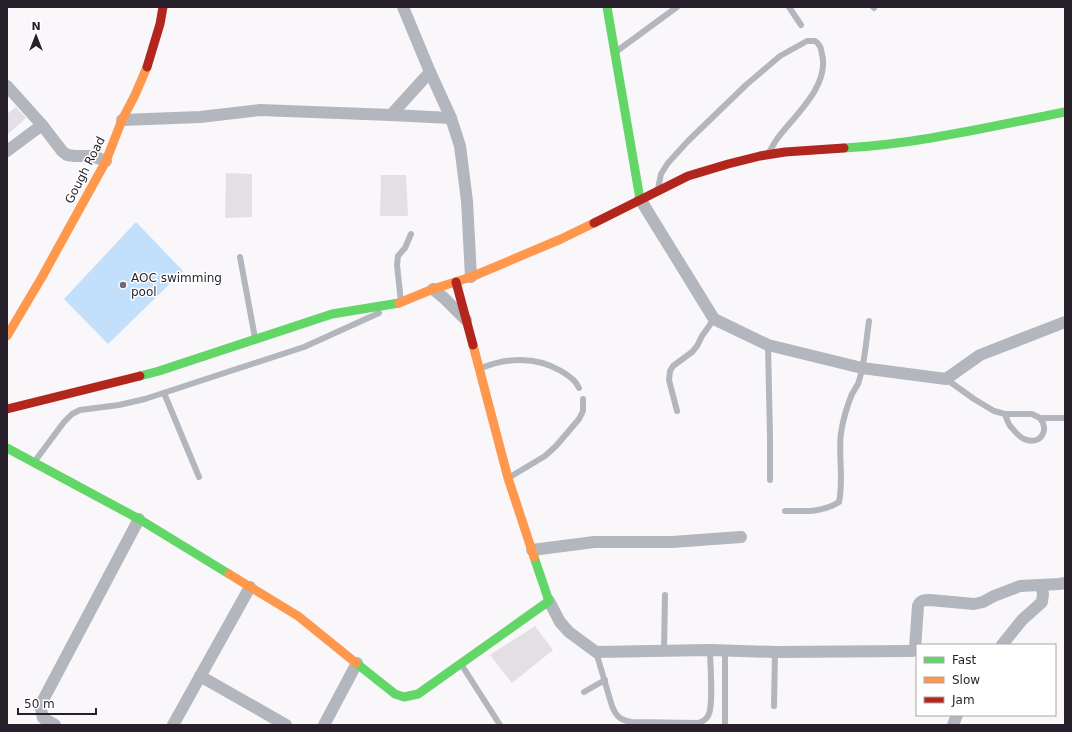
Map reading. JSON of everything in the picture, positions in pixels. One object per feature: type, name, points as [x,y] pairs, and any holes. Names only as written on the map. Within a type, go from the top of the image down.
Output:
[{"type":"street","name":"Gough Road","points":[[7,336],[42,277],[106,160],[122,120],[136,95],[150,60],[163,7]]},
{"type":"street","points":[[403,7],[430,72],[452,118],[460,146],[467,201],[471,276]]},
{"type":"street","points":[[607,7],[640,199],[714,319],[768,345],[862,368],[946,379],[980,355],[1065,322]]},
{"type":"street","points":[[391,115],[430,72]]},
{"type":"street","points":[[7,86],[42,125],[62,151],[75,156],[92,156],[106,160]]},
{"type":"street","points":[[122,120],[200,117],[260,110],[452,118]]},
{"type":"street","points":[[7,409],[159,370],[332,314],[401,303],[432,289],[456,282],[561,239],[688,176],[728,164],[784,152],[866,147],[926,139],[1065,112]]},
{"type":"street","points":[[7,151],[42,125]]},
{"type":"street","points":[[456,282],[508,478],[549,601],[560,622],[569,632],[596,652],[710,650],[775,652],[913,651],[916,647]]},
{"type":"street","points":[[432,289],[444,298],[466,321]]},
{"type":"street","points":[[7,448],[139,519],[298,616],[400,697],[407,698],[418,694],[549,601]]},
{"type":"street","points":[[55,725],[43,718],[41,709],[42,702],[139,519]]},
{"type":"street","points":[[532,550],[594,542],[672,542],[741,537]]},
{"type":"street","points":[[916,644],[918,606],[919,602],[923,600],[974,604],[983,602],[1020,586],[1065,583]]},
{"type":"street","points":[[1003,644],[1022,620],[1042,602],[1043,594],[1041,585]]},
{"type":"street","points":[[173,725],[250,587]]},
{"type":"street","points":[[324,725],[357,663]]},
{"type":"street","points":[[200,676],[286,725]]},
{"type":"lane","points":[[614,53],[677,7]]},
{"type":"lane","points":[[789,7],[801,25]]},
{"type":"lane","points":[[658,191],[661,174],[668,163],[688,141],[746,85],[780,56],[807,41],[815,41],[821,48],[823,57],[821,78],[806,104],[776,139],[768,155]]},
{"type":"lane","points":[[34,462],[64,422],[80,410],[119,405],[145,399],[304,347],[401,303],[397,265],[398,256],[405,248],[411,234]]},
{"type":"lane","points":[[240,258],[255,339]]},
{"type":"lane","points":[[677,411],[669,380],[670,371],[673,366],[692,352],[714,319]]},
{"type":"lane","points":[[785,511],[819,510],[830,508],[839,502],[841,475],[839,450],[842,431],[846,412],[858,384],[862,368],[869,320]]},
{"type":"lane","points":[[768,345],[770,480]]},
{"type":"lane","points":[[479,369],[514,360],[539,362],[567,374],[576,382],[579,388]]},
{"type":"lane","points":[[946,379],[994,411],[1005,414],[1032,414],[1040,418],[1044,423],[1045,430],[1041,438],[1027,440],[1020,436],[1010,427],[1005,414]]},
{"type":"lane","points":[[164,393],[200,477]]},
{"type":"lane","points":[[508,478],[545,456],[556,446],[579,419],[583,411],[583,399]]},
{"type":"lane","points":[[1040,418],[1065,418]]},
{"type":"lane","points":[[664,651],[665,595]]},
{"type":"lane","points":[[596,652],[615,714],[624,721],[698,723],[705,721],[711,707],[710,650]]},
{"type":"lane","points":[[725,650],[725,725]]},
{"type":"lane","points":[[774,706],[775,652]]},
{"type":"lane","points":[[461,664],[500,725]]},
{"type":"lane","points":[[584,692],[605,680]]},
{"type":"water","name":"AOC swimming pool","points":[[136,222],[183,271],[108,344],[64,299]]},
{"type":"building","points":[[16,107],[26,118],[7,135],[7,114]]},
{"type":"building","points":[[226,173],[252,174],[252,217],[225,218]]},
{"type":"building","points":[[381,175],[406,175],[408,216],[380,216]]},
{"type":"building","points":[[535,626],[553,650],[512,683],[490,655]]},
{"type":"traffic: fast","points":[[607,7],[640,199]]},
{"type":"traffic: fast","points":[[844,148],[928,139],[1065,112]]},
{"type":"traffic: fast","points":[[140,376],[332,314],[399,303]]},
{"type":"traffic: fast","points":[[7,448],[139,519],[229,574]]},
{"type":"traffic: fast","points":[[356,663],[395,694],[404,697],[418,694],[549,601],[534,557]]},
{"type":"traffic: slow","points":[[7,336],[42,277],[106,161],[122,120],[147,67]]},
{"type":"traffic: slow","points":[[399,303],[433,289],[471,277],[561,239],[594,223]]},
{"type":"traffic: slow","points":[[473,345],[508,478],[534,557]]},
{"type":"traffic: slow","points":[[229,574],[298,616],[356,663]]},
{"type":"traffic: jam","points":[[147,67],[160,24],[163,7]]},
{"type":"traffic: jam","points":[[594,223],[688,176],[760,156],[785,152],[844,148]]},
{"type":"traffic: jam","points":[[456,282],[473,345]]},
{"type":"traffic: jam","points":[[7,409],[140,376]]},
{"type":"place","name":"AOC swimming pool","points":[[123,285]]}]
